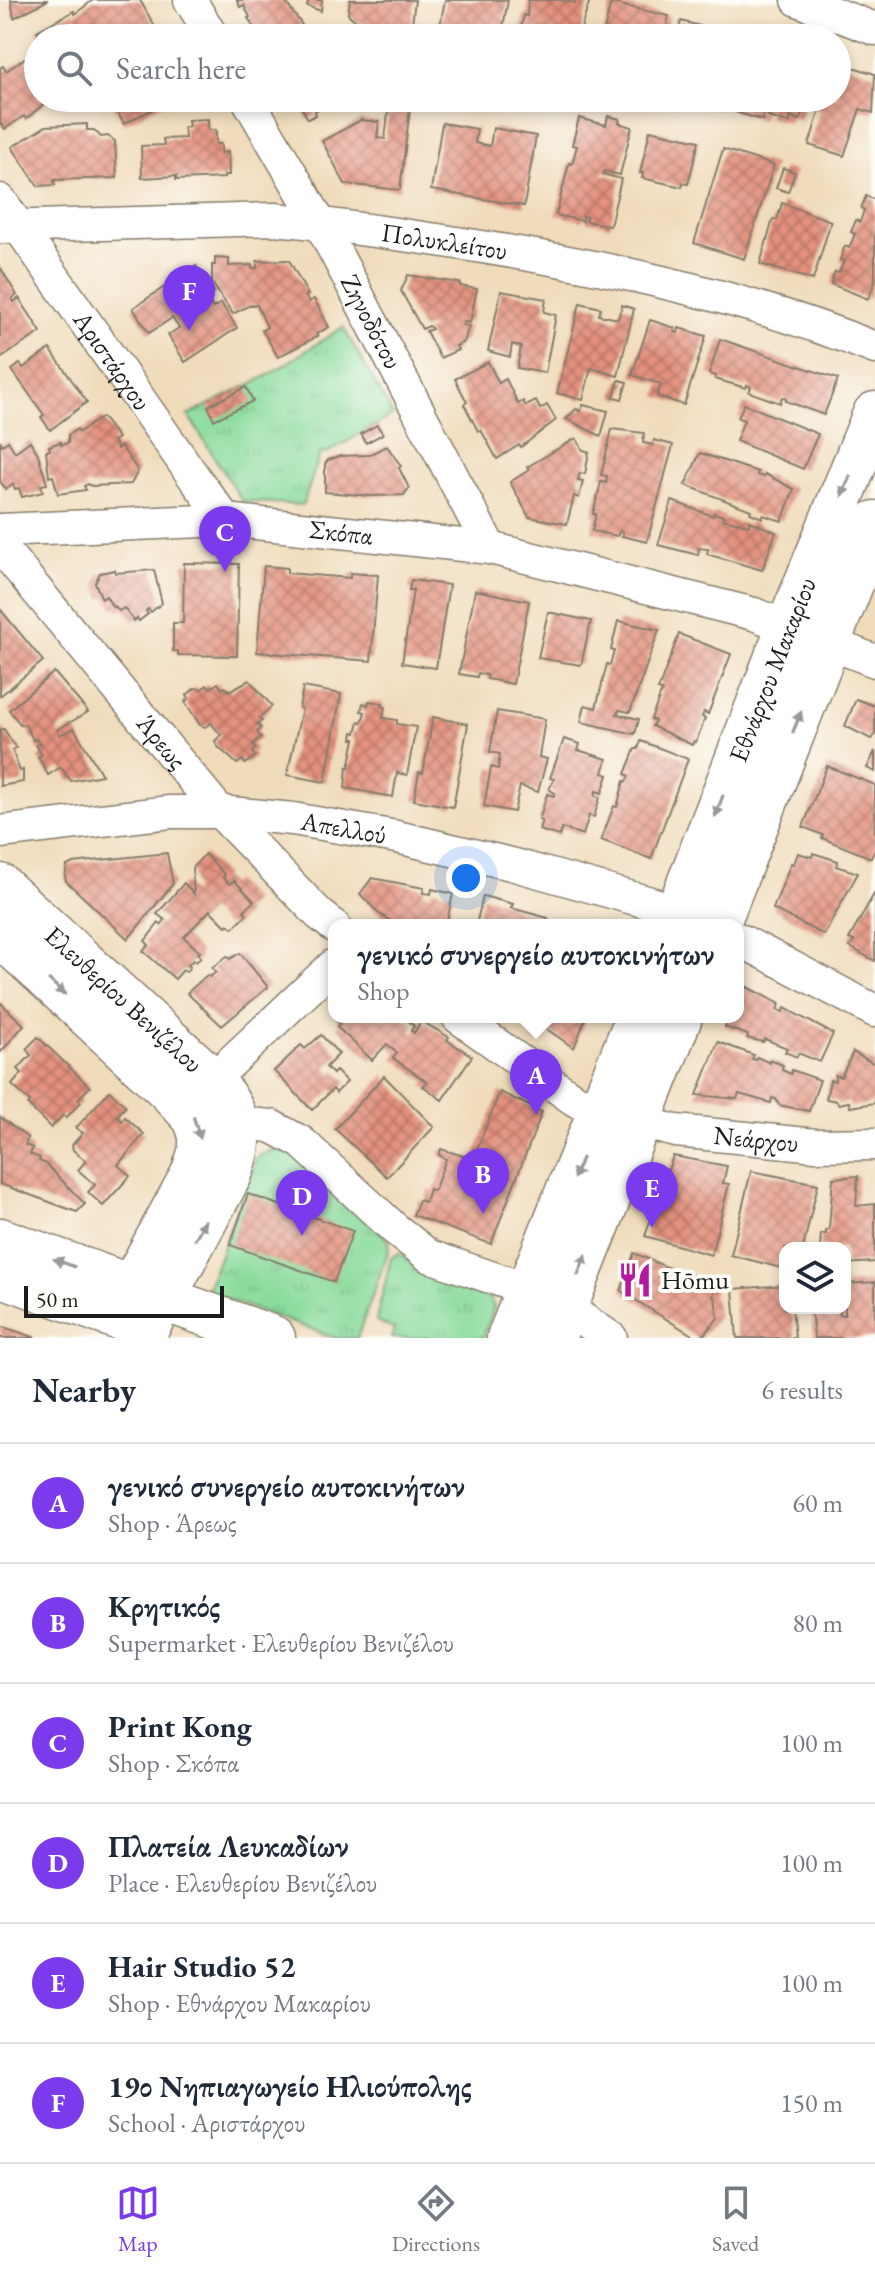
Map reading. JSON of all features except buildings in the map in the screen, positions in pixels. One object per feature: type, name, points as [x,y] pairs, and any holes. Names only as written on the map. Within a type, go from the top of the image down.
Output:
[{"type":"street","points":[[190,0],[205,24]]},
{"type":"street","points":[[798,0],[875,29]]},
{"type":"street","name":"Ζηνοδότου","points":[[255,112],[320,223],[490,548]]},
{"type":"street","name":"Πολυκλείτου","points":[[5,217],[275,219],[529,254],[677,285],[794,319],[875,348]]},
{"type":"street","name":"Αριστάρχου","points":[[5,217],[226,520]]},
{"type":"street","name":"Εθνάρχου Μακαρίου","points":[[690,919],[789,626],[875,414]]},
{"type":"street","name":"Σκόπα","points":[[0,530],[226,520],[490,548],[754,614],[875,661]]},
{"type":"street","name":"Εθνάρχου Μακαρίου","points":[[690,919],[829,642],[875,523]]},
{"type":"street","name":"Άρεως","points":[[0,546],[220,812],[328,921]]},
{"type":"street","name":"Απελλού","points":[[0,832],[170,812],[220,812],[293,819],[397,837],[511,864],[687,919]]},
{"type":"street","name":"Ελευθερίου Βενιζέλου","points":[[0,886],[212,1080],[233,1110],[238,1123]]},
{"type":"street","name":"Ελευθερίου Βενιζέλου","points":[[0,934],[168,1089],[195,1118],[201,1135],[201,1150],[139,1321]]},
{"type":"street","points":[[744,942],[875,1011]]},
{"type":"street","points":[[212,1080],[328,971]]},
{"type":"street","points":[[466,1023],[575,1100],[620,1118]]},
{"type":"street","points":[[509,1338],[549,1312],[620,1118],[637,1023]]},
{"type":"street","points":[[620,1118],[676,1023]]},
{"type":"street","name":"Νεάρχου","points":[[620,1118],[676,1131],[816,1145],[875,1144]]},
{"type":"street","points":[[139,1321],[230,1174],[238,1153],[238,1123],[271,1126],[301,1142],[395,1229],[429,1256],[611,1338]]},
{"type":"street","points":[[0,1240],[139,1321]]},
{"type":"street","points":[[0,1274],[139,1321],[273,1338]]},
{"type":"green space","points":[[343,327],[393,415],[327,453],[320,454],[303,505],[242,501],[188,415],[267,376]]},
{"type":"green space","points":[[279,1146],[305,1162],[389,1241],[389,1249],[357,1338],[336,1338],[206,1292],[256,1158]]},
{"type":"green space","points":[[399,1253],[431,1277],[489,1297],[494,1307],[483,1338],[391,1338],[394,1329],[376,1321],[391,1258]]},
{"type":"place","name":"19ο Νηπιαγωγείο Ηλιούπολης","points":[[189,331]]},
{"type":"place","name":"Print Kong","points":[[225,572]]},
{"type":"place","name":"γενικό συνεργείο αυτοκινήτων","points":[[536,1115]]},
{"type":"place","name":"Κρητικός","points":[[483,1214]]},
{"type":"place","name":"Hair Studio 52","points":[[652,1228]]},
{"type":"place","name":"Πλατεία Λευκαδίων","points":[[302,1236]]},
{"type":"place","name":"Hōmu","points":[[635,1280]]}]
